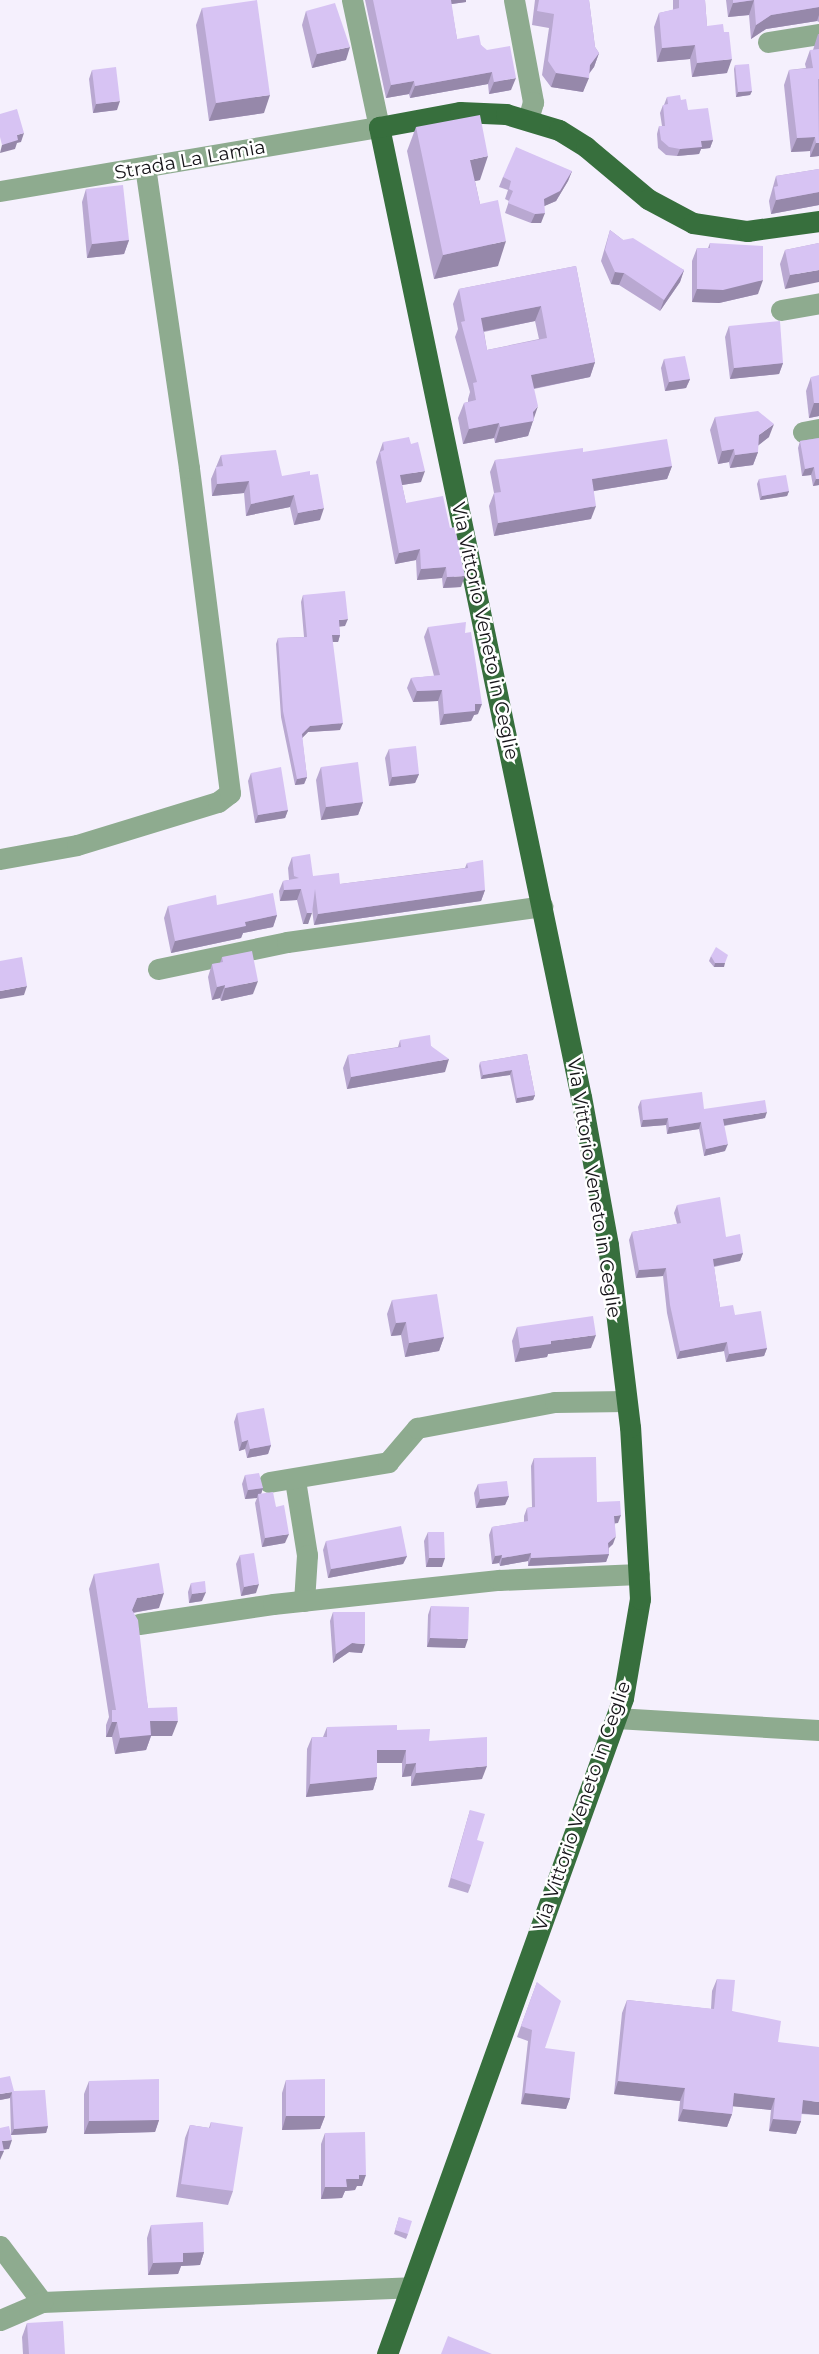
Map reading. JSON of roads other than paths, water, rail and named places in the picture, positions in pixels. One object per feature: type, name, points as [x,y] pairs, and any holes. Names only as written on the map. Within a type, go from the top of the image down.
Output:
[{"type":"main road","points":[[379,127],[460,112],[496,113],[528,119],[559,130],[586,147],[648,199],[693,223],[747,231],[819,221]]},
{"type":"main road","name":"Via Vittorio Veneto in Ceglie","points":[[379,127],[542,906],[605,1232],[626,1401],[640,1599],[635,1644],[616,1718],[387,2354]]},
{"type":"street","name":"Via Vittorio Veneto in Ceglie","points":[[352,0],[379,127]]},
{"type":"street","points":[[514,0],[533,102],[528,119]]},
{"type":"street","points":[[768,42],[819,34]]},
{"type":"street","name":"Strada La Lamia","points":[[0,191],[379,127]]},
{"type":"street","points":[[0,859],[77,845],[218,802],[230,793],[189,468],[145,168]]},
{"type":"street","points":[[781,310],[819,303]]},
{"type":"street","points":[[158,969],[287,942],[542,906]]},
{"type":"street","points":[[269,1482],[295,1480],[388,1462],[417,1428],[555,1402],[626,1401]]},
{"type":"street","points":[[295,1480],[307,1555],[304,1601]]},
{"type":"street","points":[[139,1624],[304,1601],[499,1580],[639,1574]]},
{"type":"street","points":[[616,1718],[819,1730]]},
{"type":"street","points":[[0,2246],[42,2302]]},
{"type":"street","points":[[0,2320],[42,2302],[411,2287]]}]
